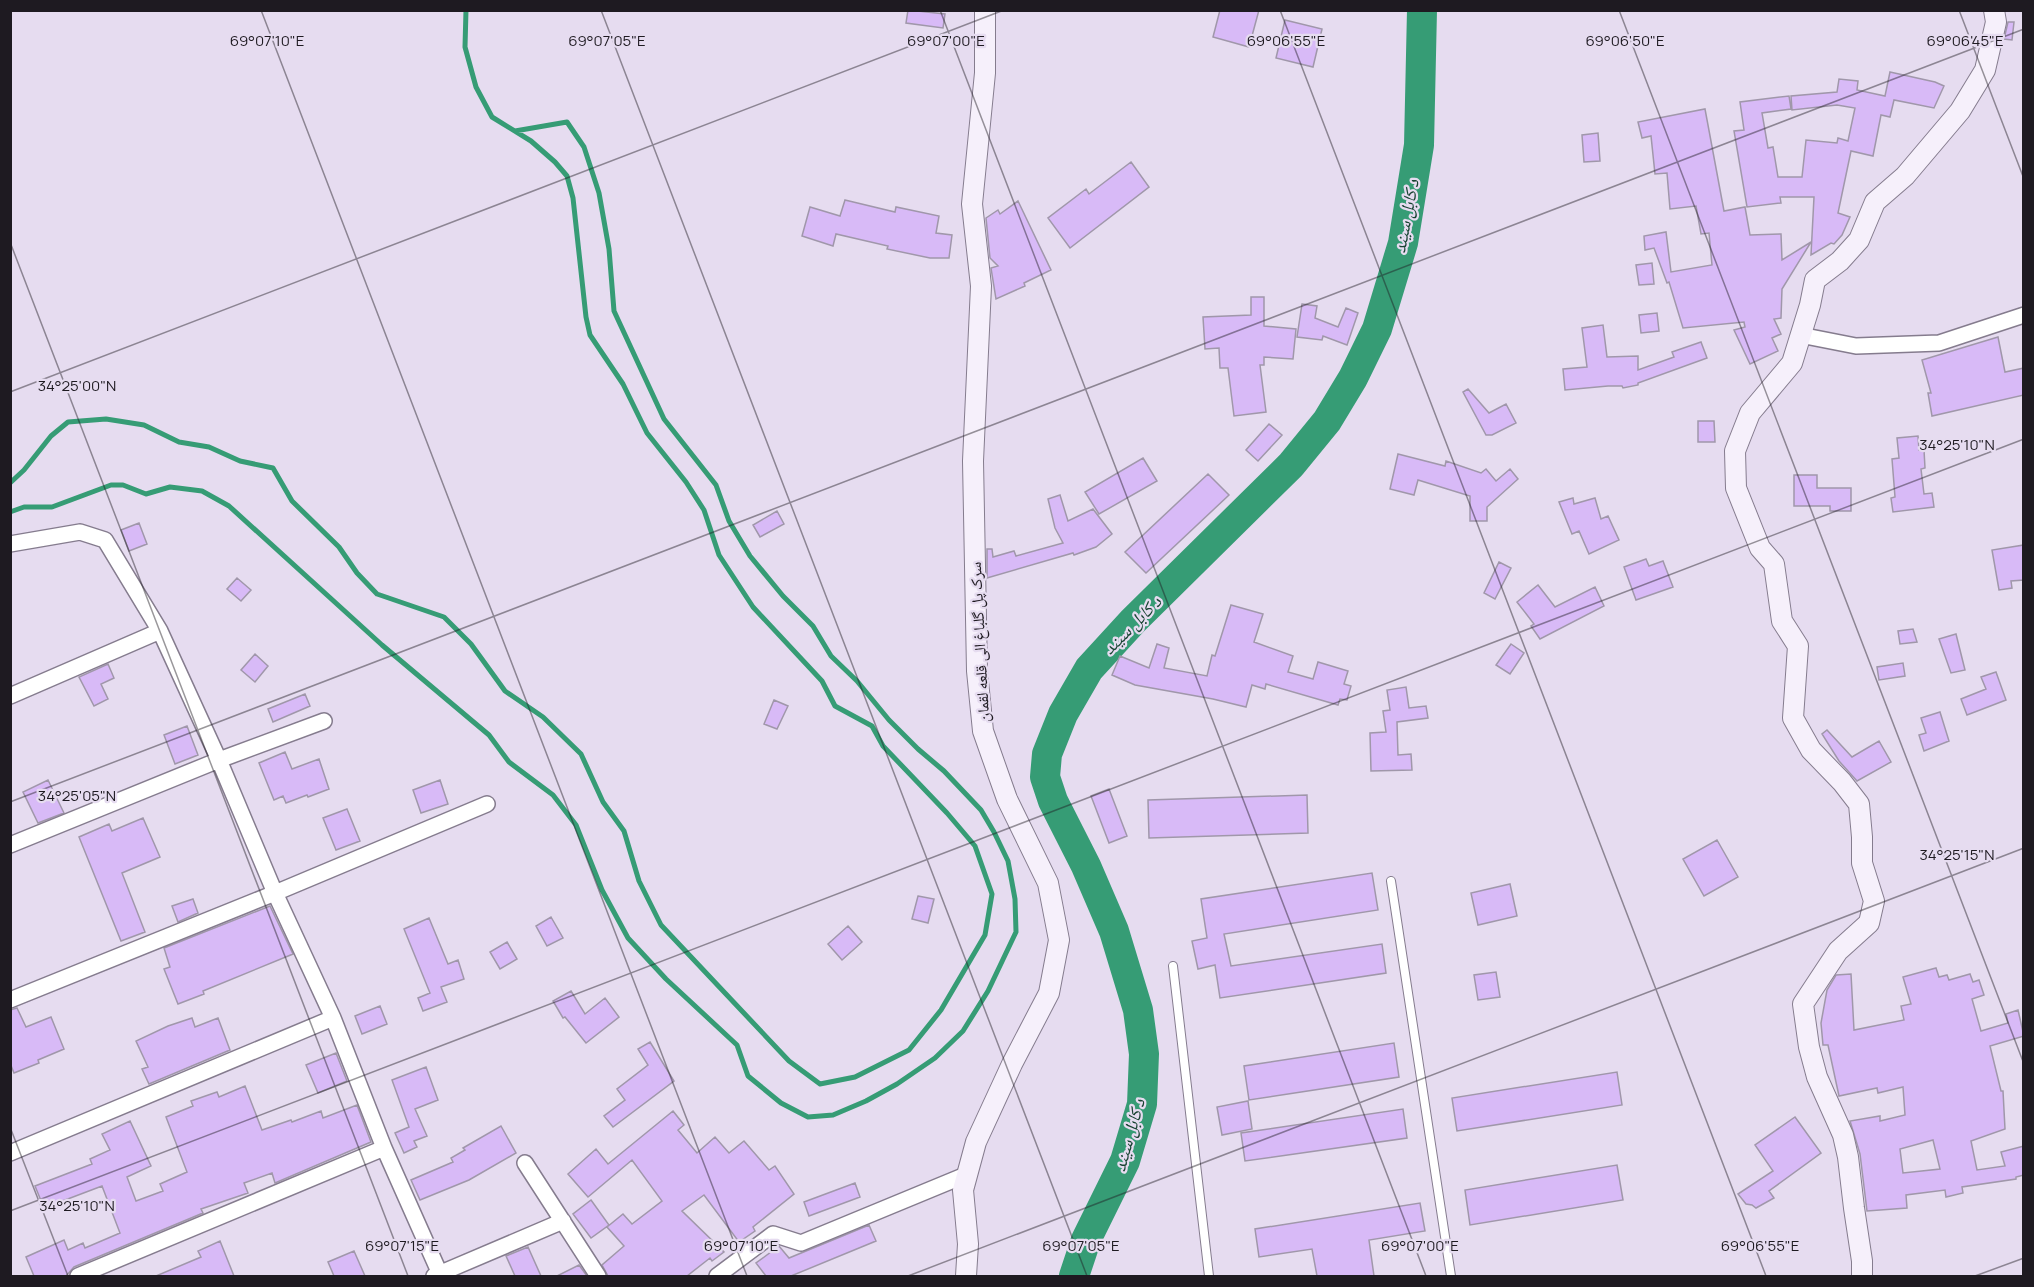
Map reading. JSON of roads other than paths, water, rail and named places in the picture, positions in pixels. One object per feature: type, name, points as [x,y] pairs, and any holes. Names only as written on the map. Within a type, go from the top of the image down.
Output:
[{"type":"street","name":"سرک پل گلباغ الی قلعه لقمان","points":[[966,1276],[968,1244],[963,1190],[976,1142],[1012,1064],[1049,993],[1059,940],[1048,883],[1007,799],[983,731],[977,671],[973,461],[981,286],[972,204],[985,73],[985,10]]},
{"type":"street","points":[[1862,1276],[1863,1261],[1848,1157],[1843,1134],[1817,1077],[1809,1047],[1803,1004],[1838,951],[1869,923],[1874,901],[1862,863],[1859,804],[1812,750],[1793,718],[1798,646],[1782,621],[1774,564],[1760,548],[1736,488],[1735,451],[1750,413],[1792,363],[1810,305],[1815,280],[1840,261],[1859,240],[1875,202],[1905,176],[1966,101],[1984,70],[1996,22],[1994,10]]},
{"type":"street","points":[[1800,334],[1856,346],[1939,343],[2024,315]]},
{"type":"street","points":[[10,544],[80,531],[105,540],[160,631],[219,760],[275,893],[333,1018],[437,1275],[563,1221]]},
{"type":"street","points":[[10,696],[160,631]]},
{"type":"street","points":[[10,846],[219,760],[324,721]]},
{"type":"street","points":[[10,1000],[487,804]]},
{"type":"street","points":[[10,1153],[333,1018]]},
{"type":"street","points":[[78,1276],[384,1148]]},
{"type":"street","points":[[525,1162],[598,1276]]},
{"type":"street","points":[[717,1276],[773,1234],[801,1243],[968,1174]]},
{"type":"lane","points":[[1391,881],[1451,1276]]},
{"type":"lane","points":[[1173,966],[1209,1276]]},
{"type":"waterway","points":[[10,483],[24,470],[51,436],[68,422],[106,419],[144,425],[179,442],[209,447],[240,461],[273,468],[292,501],[339,547],[357,573],[377,594],[444,617],[471,644],[505,691],[543,717],[581,754],[603,802],[624,831],[639,881],[661,925],[789,1061],[820,1084],[855,1077],[909,1050],[941,1010],[985,935],[992,894],[975,846],[883,746],[872,726],[835,706],[822,681],[753,607],[719,555],[704,510],[686,482],[647,433],[623,384],[590,335],[573,198],[567,176],[531,141],[492,117],[476,87],[465,47],[466,10]]},
{"type":"waterway","name":"د کابل سيند","points":[[1074,1276],[1086,1240],[1125,1161],[1142,1104],[1144,1054],[1138,1010],[1114,931],[1086,866],[1053,801],[1045,777],[1047,754],[1063,714],[1089,669],[1133,621],[1291,465],[1327,421],[1353,378],[1377,329],[1403,243],[1419,145],[1422,10]]},
{"type":"waterway","points":[[10,512],[24,507],[52,507],[111,485],[123,485],[146,494],[170,487],[202,491],[229,506],[382,645],[489,735],[509,762],[553,795],[576,825],[602,890],[628,938],[666,979],[737,1045],[748,1076],[781,1103],[808,1117],[833,1115],[897,1084],[935,1058],[963,1031],[988,991],[1016,932],[1015,899],[1008,861],[981,810],[944,771],[889,720],[857,681],[831,656],[813,626],[783,596],[750,556],[729,521],[716,485],[664,419],[614,311],[609,249],[599,193],[584,147],[567,122],[515,131]]}]
